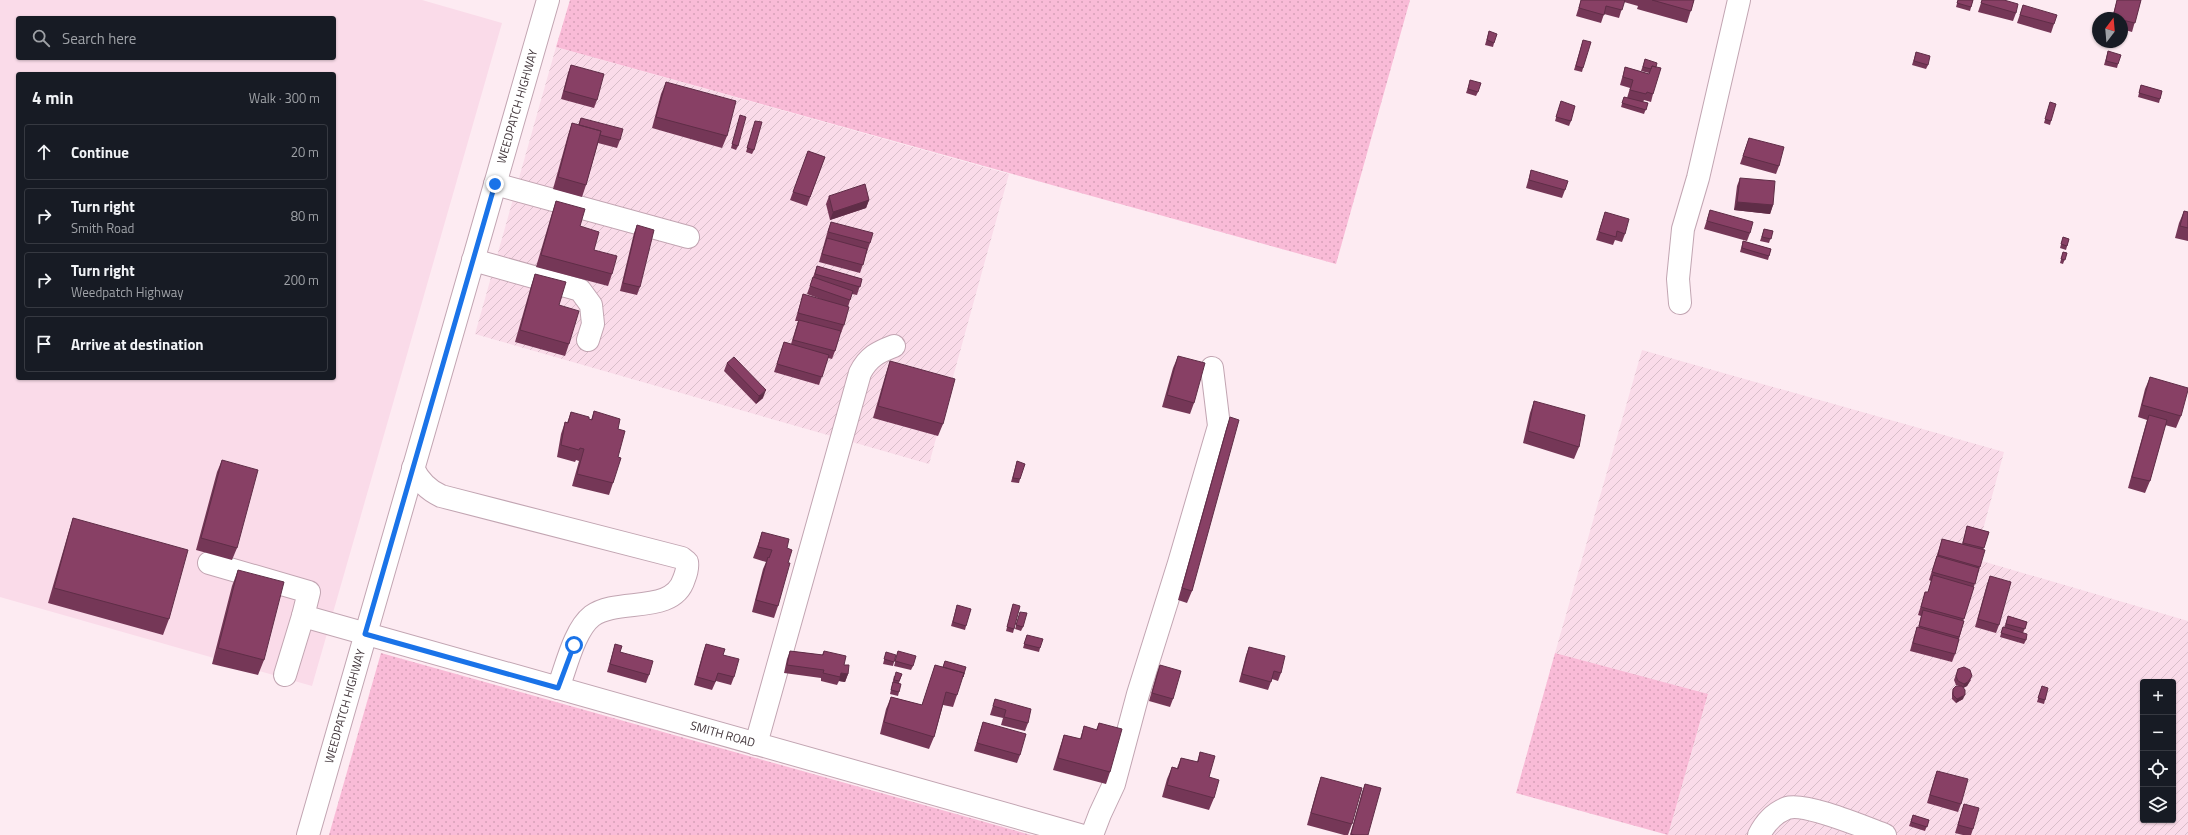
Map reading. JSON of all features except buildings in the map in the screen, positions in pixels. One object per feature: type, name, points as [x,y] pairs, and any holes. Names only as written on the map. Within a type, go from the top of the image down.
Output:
[{"type":"main road","name":"WEEDPATCH HIGHWAY","points":[[308,835],[548,0]]},
{"type":"main road","points":[[1680,303],[1678,279],[1683,229],[1698,178],[1739,0]]},
{"type":"main road","points":[[495,184],[688,237]]},
{"type":"main road","points":[[473,260],[580,290],[591,305],[593,324],[588,340]]},
{"type":"main road","points":[[756,744],[860,373],[868,360],[881,351],[894,346]]},
{"type":"main road","points":[[1092,835],[1114,784],[1138,694],[1219,426],[1212,368]]},
{"type":"main road","points":[[413,468],[425,486],[432,492],[441,496],[682,558],[687,562],[682,585],[667,599],[659,602],[630,604],[592,616],[580,630],[558,688]]},
{"type":"main road","points":[[209,563],[309,592],[285,675]]},
{"type":"main road","name":"SMITH ROAD","points":[[303,616],[1080,835]]},
{"type":"main road","points":[[1759,835],[1766,822],[1788,808],[1818,810],[1885,835]]},
{"type":"shaded area","points":[[0,0],[422,0],[502,23],[312,686],[0,597]]},
{"type":"shaded area","points":[[570,0],[1410,0],[1336,264],[556,47]]},
{"type":"shaded area","points":[[556,47],[1009,174],[929,464],[475,334]]},
{"type":"shaded area","points":[[1642,350],[2004,452],[1975,559],[2188,621],[2188,835],[1668,835],[1708,695],[1555,653]]},
{"type":"shaded area","points":[[381,653],[1031,835],[329,835]]},
{"type":"shaded area","points":[[1555,653],[1708,694],[1668,835],[1516,793]]},
{"type":"route","points":[[495,184],[365,634],[558,688],[574,645]]}]
